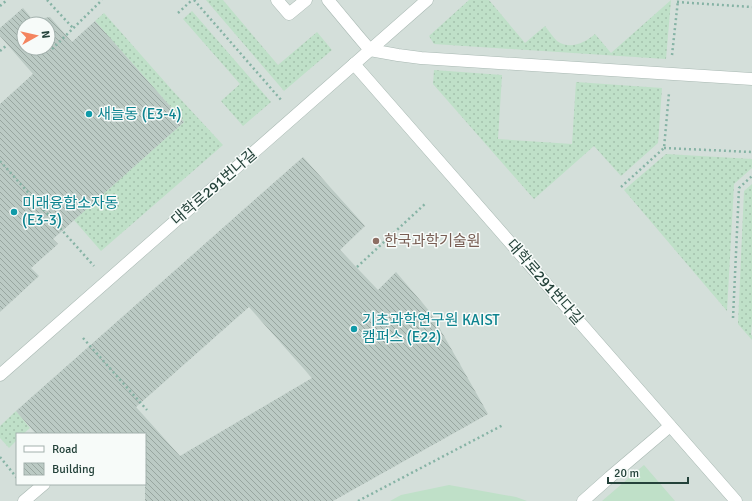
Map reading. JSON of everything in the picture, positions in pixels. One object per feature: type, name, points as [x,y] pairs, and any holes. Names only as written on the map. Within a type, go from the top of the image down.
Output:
[{"type":"street","points":[[277,0],[289,14],[306,0]]},
{"type":"street","points":[[328,0],[370,50],[421,58],[752,78]]},
{"type":"street","name":"대학로291번나길","points":[[0,375],[427,0]]},
{"type":"street","name":"대학로291번다길","points":[[354,64],[736,501]]},
{"type":"street","points":[[583,501],[670,426]]},
{"type":"street","points":[[24,501],[43,485]]},
{"type":"path","points":[[0,6],[7,0]]},
{"type":"path","points":[[46,0],[73,28]]},
{"type":"path","points":[[56,45],[102,0]]},
{"type":"path","points":[[178,13],[193,0],[283,102]]},
{"type":"path","points":[[672,60],[677,1],[752,7]]},
{"type":"path","points":[[0,51],[7,45]]},
{"type":"path","points":[[621,187],[664,148],[669,89]]},
{"type":"path","points":[[664,148],[752,152]]},
{"type":"path","points":[[0,161],[94,266]]},
{"type":"path","points":[[733,318],[739,188],[752,176]]},
{"type":"path","points":[[357,267],[426,203]]},
{"type":"path","points":[[83,338],[147,410]]},
{"type":"path","points":[[358,501],[503,425]]},
{"type":"path","points":[[0,457],[16,477]]},
{"type":"shaded area","name":"한국과학기술원","points":[[0,0],[752,0],[752,501],[0,501]]},
{"type":"green space","points":[[206,0],[223,0],[278,65],[317,32],[332,50],[284,91]]},
{"type":"green space","points":[[469,0],[489,0],[525,43],[545,26],[557,41],[567,45],[582,43],[595,34],[611,53],[671,0],[666,59],[434,44],[429,36]]},
{"type":"green space","points":[[192,11],[271,102],[243,126],[221,101],[240,84],[183,19]]},
{"type":"green space","points":[[104,13],[223,145],[101,251],[74,220],[184,122],[95,21]]},
{"type":"green space","points":[[434,70],[502,75],[498,139],[572,144],[576,82],[662,88],[658,143],[621,176],[594,146],[534,199],[433,84]]},
{"type":"green space","points":[[666,154],[752,159],[752,168],[734,184],[727,311],[624,190]]},
{"type":"green space","points":[[752,184],[752,340],[738,324],[744,191]]},
{"type":"green space","points":[[16,411],[30,428],[24,433],[16,433],[16,441],[9,448],[0,438],[0,426]]},
{"type":"green space","points":[[644,465],[675,501],[602,501]]},
{"type":"green space","points":[[449,485],[516,497],[527,501],[390,501],[401,495]]},
{"type":"building","name":"새늘동 (E3-4)","points":[[23,8],[30,16],[16,16],[16,54],[0,36],[0,28]]},
{"type":"building","name":"새늘동 (E3-4)","points":[[95,21],[184,122],[53,239],[58,244],[31,268],[39,276],[0,312],[0,104],[33,74],[17,56],[56,56],[56,24],[72,42]]},
{"type":"building","name":"기초과학연구원 KAIST 캠퍼스 (E22)","points":[[303,157],[365,226],[340,250],[378,290],[396,272],[431,313],[488,414],[333,501],[145,501],[146,433],[35,433],[16,411]],"holes":[[[249,307],[312,378],[180,456],[136,407]]]},
{"type":"place","name":"새늘동 (E3-4)","points":[[89,114]]},
{"type":"place","name":"미래융합소자동 (E3-3)","points":[[14,212]]},
{"type":"place","name":"한국과학기술원","points":[[376,241]]},
{"type":"place","name":"기초과학연구원 KAIST 캠퍼스 (E22)","points":[[354,329]]}]
